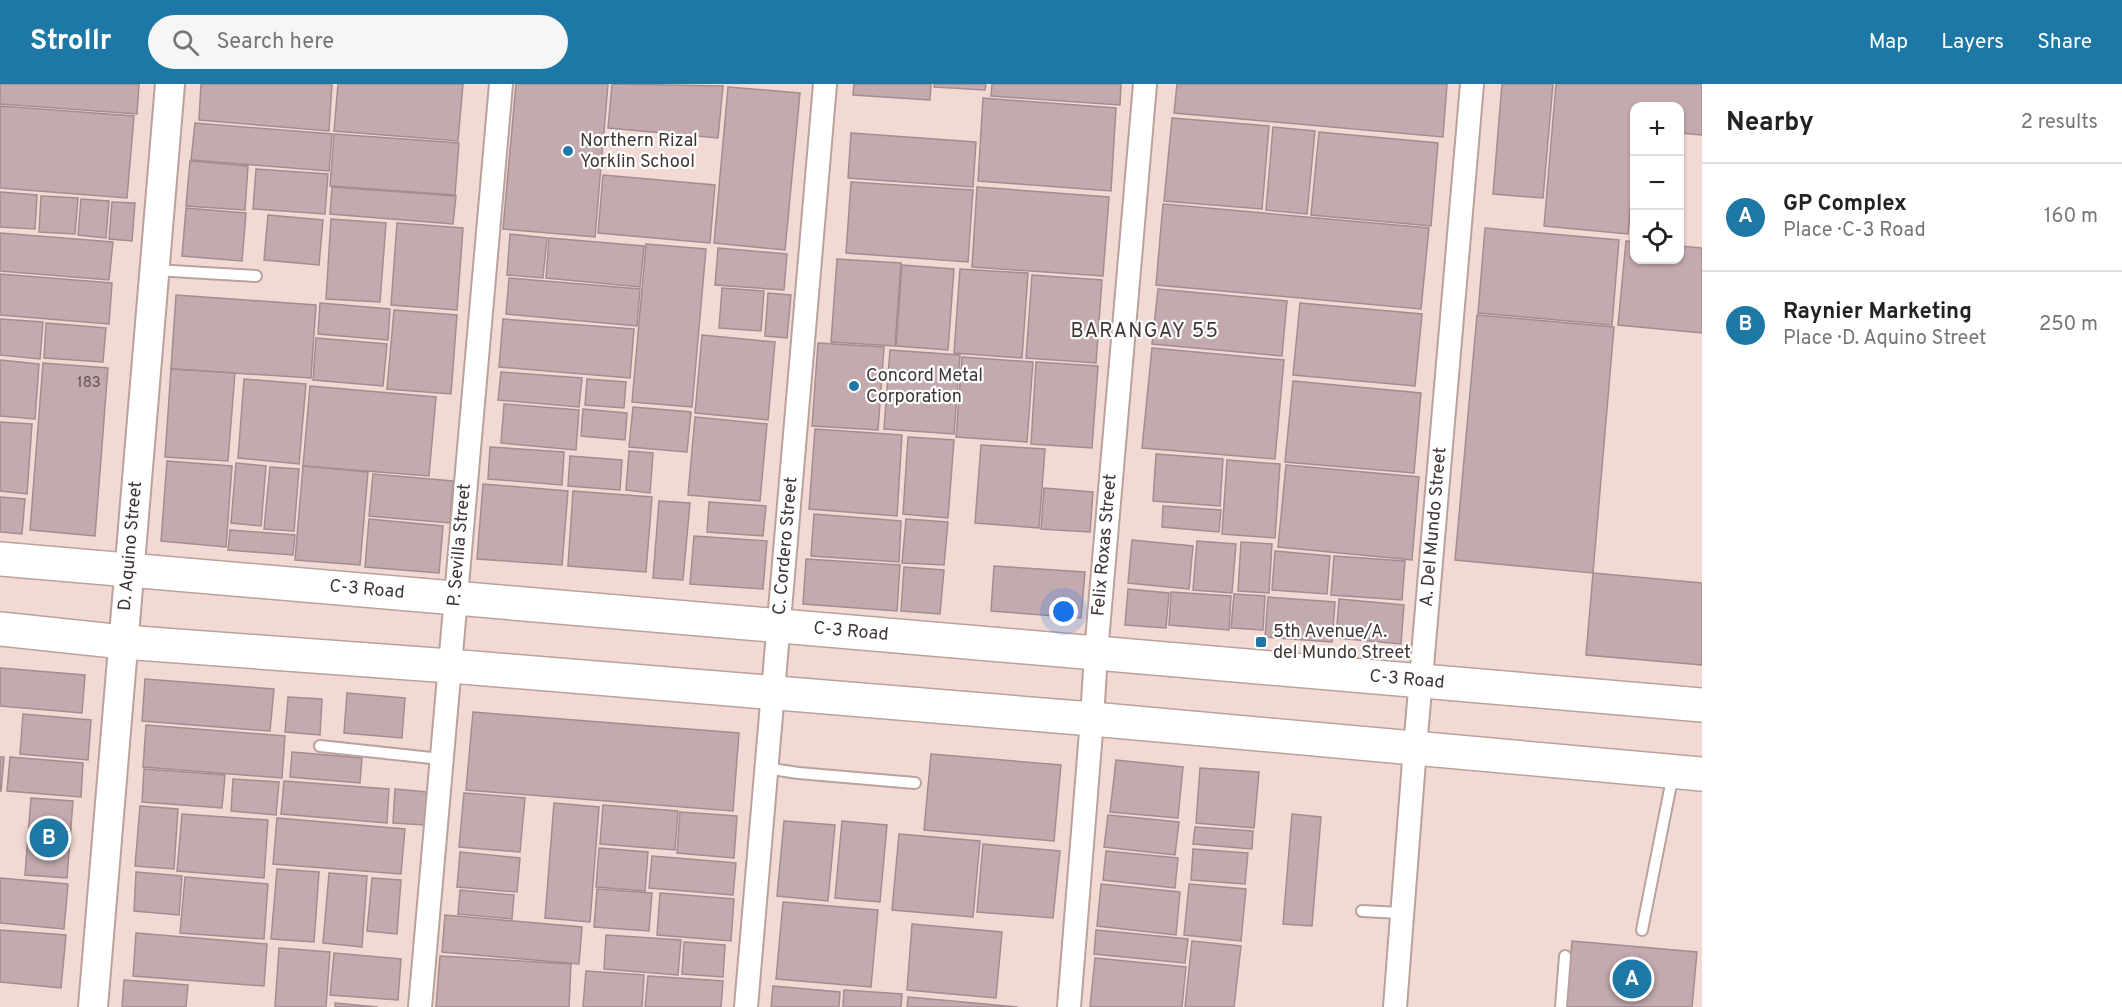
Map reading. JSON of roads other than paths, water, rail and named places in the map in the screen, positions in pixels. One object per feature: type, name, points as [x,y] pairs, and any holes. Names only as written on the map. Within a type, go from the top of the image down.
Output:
[{"type":"main road","name":"C-3 Road","points":[[0,559],[1702,705]]},
{"type":"main road","points":[[0,629],[123,642],[450,666],[1092,719],[1688,773]]},
{"type":"street","name":"D. Aquino Street","points":[[93,1007],[170,84]]},
{"type":"street","name":"P. Sevilla Street","points":[[420,1007],[501,84]]},
{"type":"street","name":"C. Cordero Street","points":[[746,1007],[825,84]]},
{"type":"street","name":"Felix Roxas Street","points":[[1069,1007],[1096,653],[1145,84]]},
{"type":"street","name":"A. Del Mundo Street","points":[[1395,1007],[1420,681],[1472,84]]},
{"type":"lane","points":[[154,270],[256,276]]},
{"type":"lane","points":[[320,746],[441,759]]},
{"type":"lane","points":[[766,768],[915,783]]},
{"type":"lane","points":[[1642,930],[1688,773]]},
{"type":"lane","points":[[1362,911],[1401,914]]},
{"type":"lane","points":[[1561,1007],[1565,956]]},
{"type":"place","name":"Northern Rizal Yorklin School","points":[[568,151]]},
{"type":"place","name":"Concord Metal Corporation","points":[[854,386]]},
{"type":"place","name":"5th Avenue/A. del Mundo Street","points":[[1261,642]]},
{"type":"place","name":"Raynier Marketing","points":[[49,838]]},
{"type":"place","name":"GP Complex","points":[[1632,979]]},
{"type":"district","name":"BARANGAY 55","points":[[1145,332]]}]
